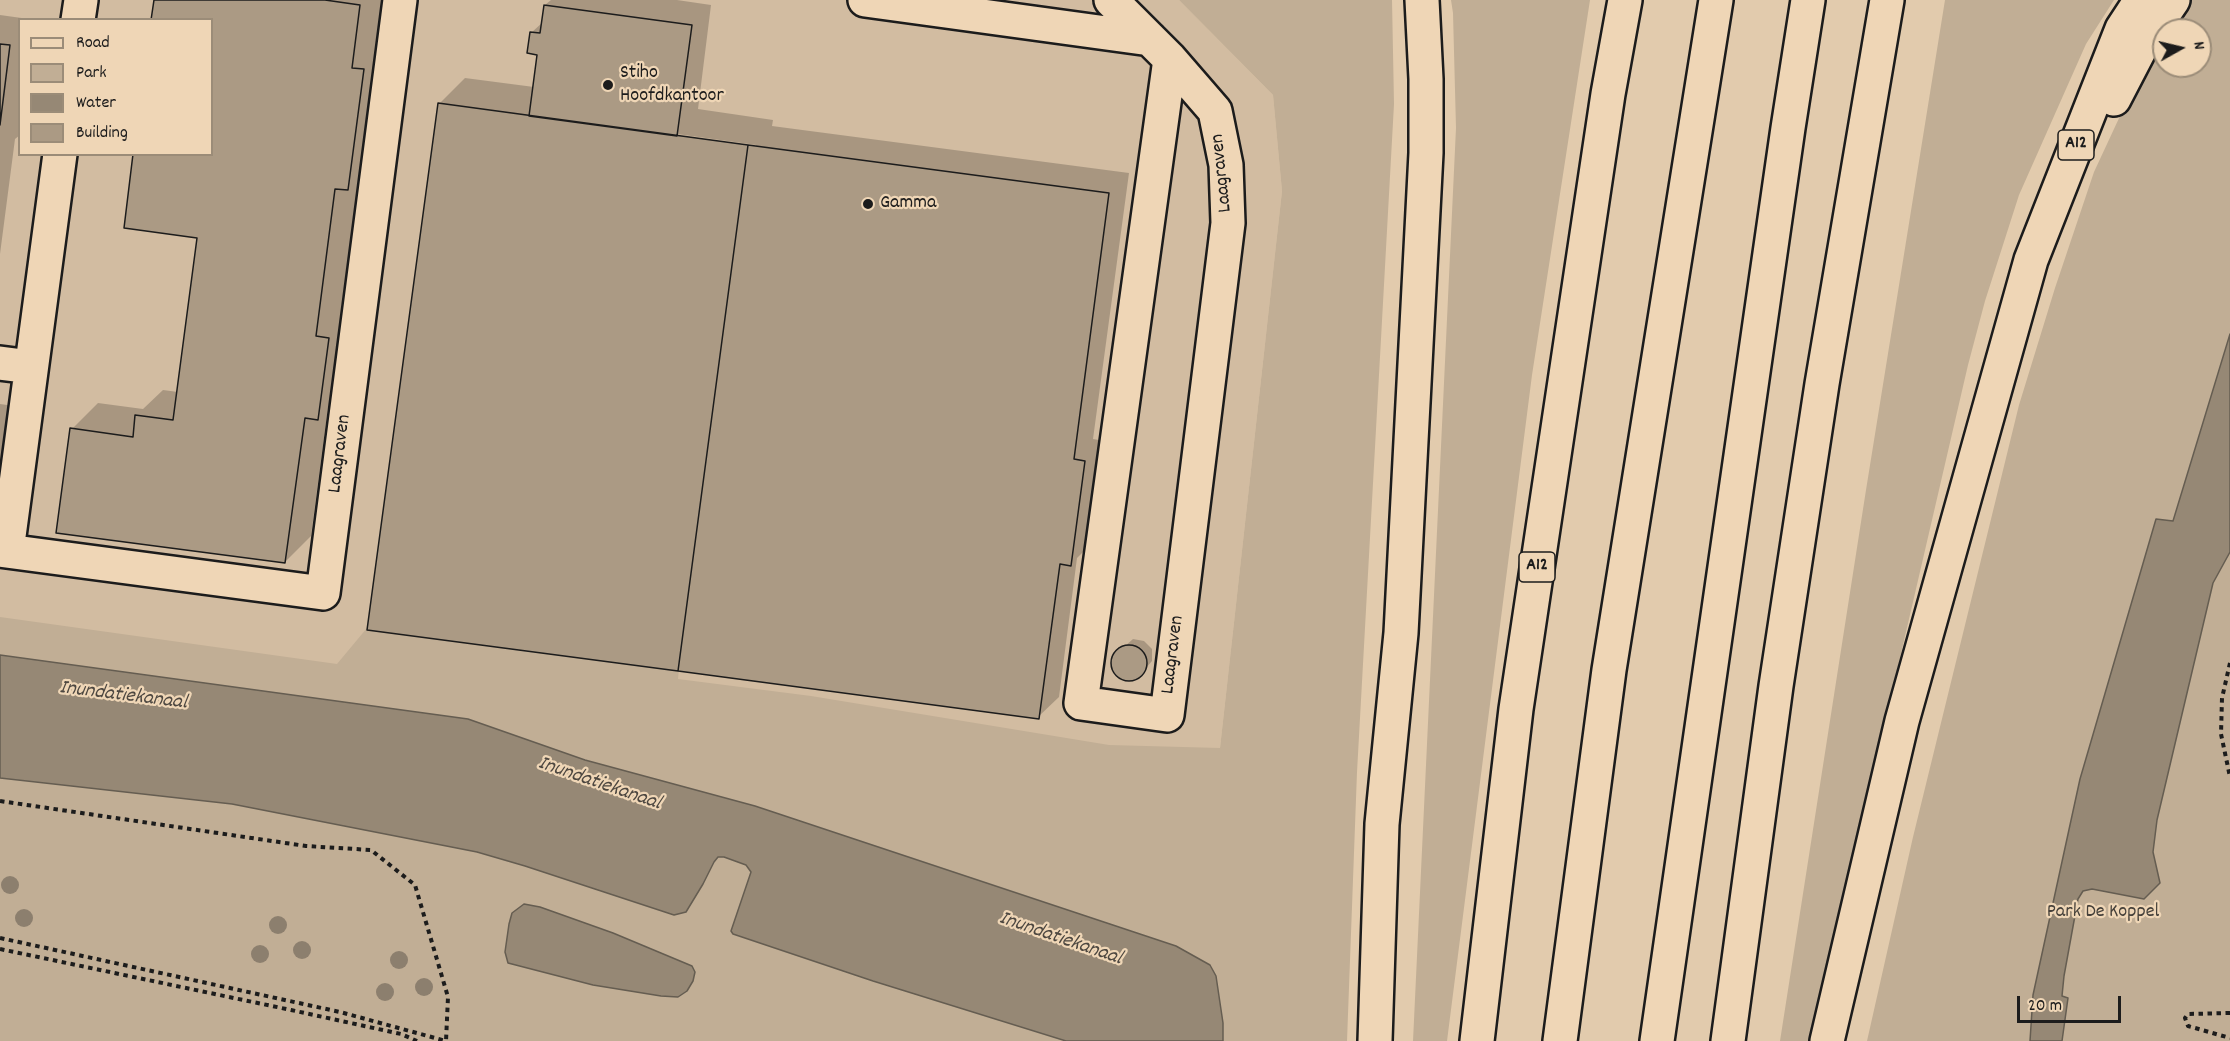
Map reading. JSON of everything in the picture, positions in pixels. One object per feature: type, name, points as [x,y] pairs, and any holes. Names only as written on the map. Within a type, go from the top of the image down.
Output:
[{"type":"main road","points":[[78,18],[81,0]]},
{"type":"main road","name":"Laagraven","points":[[60,156],[16,365],[3,550],[323,593],[400,0]]},
{"type":"main road","points":[[865,0],[1160,49]]},
{"type":"main road","name":"Laagraven","points":[[1112,0],[1160,49],[1215,111],[1226,165],[1228,223],[1167,715],[1081,703],[1160,49]]},
{"type":"main road","points":[[1375,1041],[1382,824],[1401,633],[1425,165],[1426,79],[1422,0]]},
{"type":"main road","name":"A12","points":[[1477,1041],[1516,709],[1608,94],[1625,0]]},
{"type":"main road","points":[[1560,1041],[1609,670],[1716,0]]},
{"type":"main road","points":[[1657,1041],[1808,0]]},
{"type":"main road","points":[[1728,1041],[1776,686],[1822,384],[1887,0]]},
{"type":"main road","name":"A12","points":[[1827,1041],[1902,721],[2031,260],[2122,29],[2141,0]]},
{"type":"main road","name":"A12","points":[[2031,260],[2141,47],[2173,0]]},
{"type":"path","points":[[2230,663],[2222,698],[2221,734],[2230,777]]},
{"type":"path","points":[[0,801],[306,846],[370,850],[415,885],[448,997],[446,1041],[340,1012],[0,938]]},
{"type":"path","points":[[0,949],[302,1012],[401,1034],[417,1041]]},
{"type":"path","points":[[2230,1013],[2188,1014],[2185,1018],[2188,1026],[2230,1038]]},
{"type":"shaded area","points":[[0,0],[1179,0],[1273,95],[1282,191],[1220,748],[1216,976],[1210,965],[1090,916],[755,806],[585,760],[468,719],[0,655]]},
{"type":"green space","points":[[1179,0],[1392,0],[1394,104],[1357,772],[1347,1041],[1223,1041],[1223,1023],[1216,977],[1211,965],[1176,946],[755,806],[585,760],[468,719],[0,655],[0,617],[337,664],[377,616],[680,656],[678,679],[811,696],[1109,745],[1220,748],[1282,191],[1273,95]]},
{"type":"green space","points":[[1451,0],[1590,0],[1532,375],[1447,1041],[1413,1041],[1456,128]]},
{"type":"green space","points":[[1945,0],[2114,0],[2086,44],[2019,195],[1985,301],[1968,365],[1811,1041],[1780,1041],[1866,490]]},
{"type":"green space","name":"Park De Koppel","points":[[2185,0],[2230,0],[2230,334],[2173,521],[2230,550],[2230,1041],[1867,1041],[1913,837],[2019,405],[2094,172],[2152,47],[2152,78],[2212,78],[2212,18],[2172,18]]},
{"type":"green space","points":[[0,778],[232,804],[477,852],[525,866],[703,884],[714,862],[718,857],[724,857],[746,865],[751,873],[731,931],[733,934],[873,981],[1066,1041],[0,1041]]},
{"type":"water","points":[[2230,334],[2230,552],[2213,583],[2157,820],[2153,852],[2160,883],[2144,899],[2092,889],[2083,891],[2078,899],[2064,976],[2062,996],[2068,998],[2062,1041],[2030,1041],[2033,995],[2080,779],[2156,519],[2173,521]]},
{"type":"water","name":"Inundatiekanaal","points":[[0,655],[468,719],[585,760],[755,806],[1176,946],[1210,965],[1216,976],[1223,1023],[1223,1041],[1066,1041],[873,981],[733,934],[731,931],[751,872],[746,865],[724,857],[718,857],[714,862],[686,912],[674,915],[477,852],[232,804],[0,778]]},
{"type":"water","points":[[524,904],[540,907],[613,933],[692,966],[695,972],[693,981],[687,991],[678,997],[661,996],[593,985],[508,963],[505,952],[509,924],[512,913]]},
{"type":"building","points":[[154,0],[325,0],[360,5],[352,68],[364,69],[348,190],[335,189],[316,336],[329,338],[318,420],[305,418],[285,563],[56,533],[70,428],[133,437],[135,415],[173,420],[197,238],[124,228],[133,156],[213,156],[213,18],[151,18]]},
{"type":"building","name":"Stiho Hoofdkantoor","points":[[544,5],[692,25],[677,136],[529,116],[537,55],[527,53],[530,32],[540,33]]},
{"type":"building","points":[[0,44],[10,45],[0,125]]},
{"type":"building","points":[[438,103],[748,145],[678,671],[367,630]]},
{"type":"building","points":[[748,145],[1109,193],[1074,459],[1085,461],[1071,566],[1060,564],[1039,719],[678,671]]},
{"type":"building","points":[[1129,645],[1142,650],[1147,663],[1142,676],[1129,681],[1116,676],[1111,663],[1116,650]]},
{"type":"place","name":"Stiho Hoofdkantoor","points":[[608,85]]},
{"type":"place","name":"Gamma","points":[[868,204]]}]
